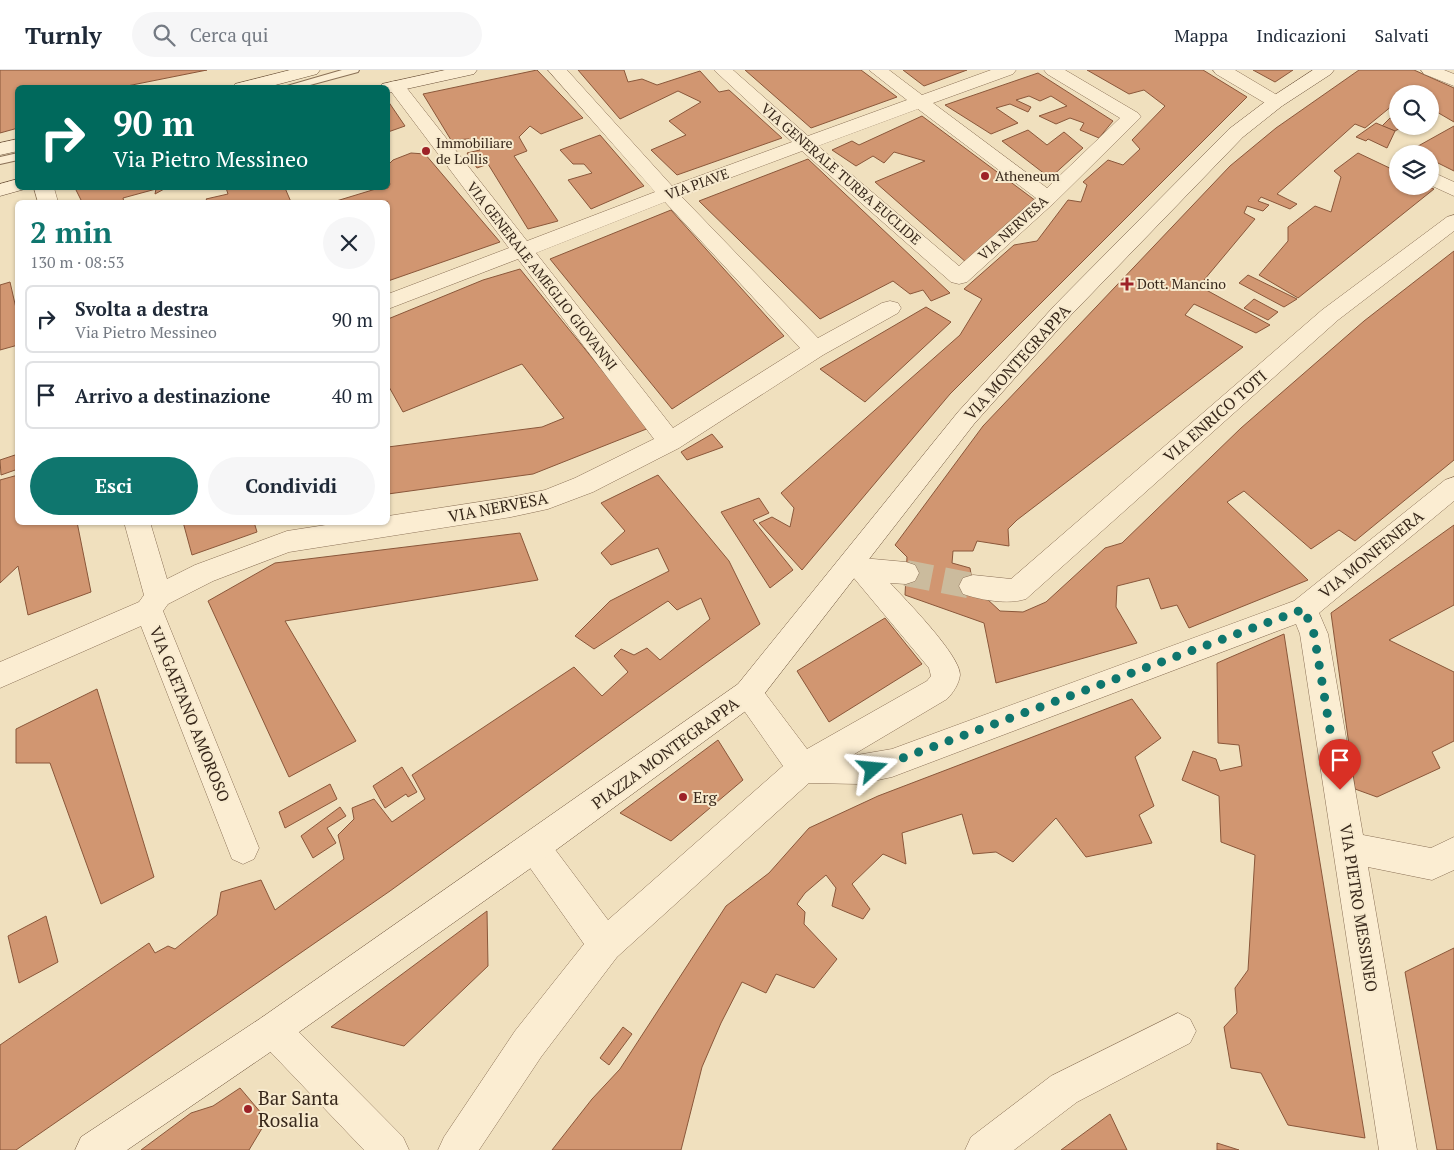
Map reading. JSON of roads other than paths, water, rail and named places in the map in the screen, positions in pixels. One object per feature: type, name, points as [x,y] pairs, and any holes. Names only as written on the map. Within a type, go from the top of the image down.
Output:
[{"type":"street","points":[[253,85],[311,70]]},
{"type":"street","points":[[392,87],[468,70]]},
{"type":"street","points":[[557,70],[668,194],[816,349]]},
{"type":"street","name":"VIA GENERALE TURBA EUCLIDE","points":[[723,70],[806,145],[959,277]]},
{"type":"street","points":[[878,70],[1048,198]]},
{"type":"street","name":"VIA PIAVE","points":[[390,301],[668,194],[1008,70]]},
{"type":"street","name":"VIA NERVESA","points":[[959,277],[1048,198],[1132,117],[1053,70]]},
{"type":"street","points":[[1222,70],[1276,102]]},
{"type":"street","name":"VIA MONTEGRAPPA","points":[[748,693],[856,567],[966,418],[1063,310],[1236,133],[1276,102],[1325,70]]},
{"type":"street","points":[[1430,70],[1454,80]]},
{"type":"street","name":"VIA GENERALE AMEGLIO GIOVANNI","points":[[392,87],[670,442]]},
{"type":"street","points":[[0,149],[15,146]]},
{"type":"street","points":[[1439,182],[1454,190]]},
{"type":"street","points":[[0,190],[15,186]]},
{"type":"street","name":"VIA ENRICO TOTI","points":[[972,586],[1016,591],[1330,315],[1454,222]]},
{"type":"street","name":"VIA NERVESA","points":[[0,675],[153,603],[204,573],[287,542],[511,508],[548,499],[584,485],[670,442],[816,349],[890,308]]},
{"type":"street","name":"VIA MONFENERA","points":[[804,768],[853,771],[883,766],[1304,609],[1454,487]]},
{"type":"street","name":"VIA GAETANO AMOROSO","points":[[138,525],[153,603],[243,848]]},
{"type":"street","points":[[856,567],[906,573]]},
{"type":"street","points":[[457,1150],[528,1044],[605,945],[804,768],[937,690],[944,683],[945,668],[939,659],[856,567]]},
{"type":"street","name":"VIA PIETRO MESSINEO","points":[[1304,609],[1314,634],[1398,1150]]},
{"type":"street","name":"PIAZZA MONTEGRAPPA","points":[[94,1150],[273,1030],[534,847],[748,693],[804,768]]},
{"type":"street","points":[[534,847],[605,945]]},
{"type":"street","points":[[1349,848],[1432,864],[1454,853]]},
{"type":"street","points":[[273,1030],[390,1150]]},
{"type":"street","points":[[984,1150],[1064,1090],[1178,1031]]},
{"type":"lane","points":[[296,85],[354,70]]},
{"type":"lane","points":[[0,161],[15,157]]},
{"type":"tunnel","points":[[906,573],[973,586]]},
{"type":"place","name":"Immobiliare de Lollis","points":[[426,151]]},
{"type":"place","name":"Atheneum","points":[[985,176]]},
{"type":"place","name":"Dott. Mancino","points":[[1127,284]]},
{"type":"place","name":"Erg","points":[[683,797]]},
{"type":"place","name":"Bar Santa Rosalia","points":[[248,1109]]}]
